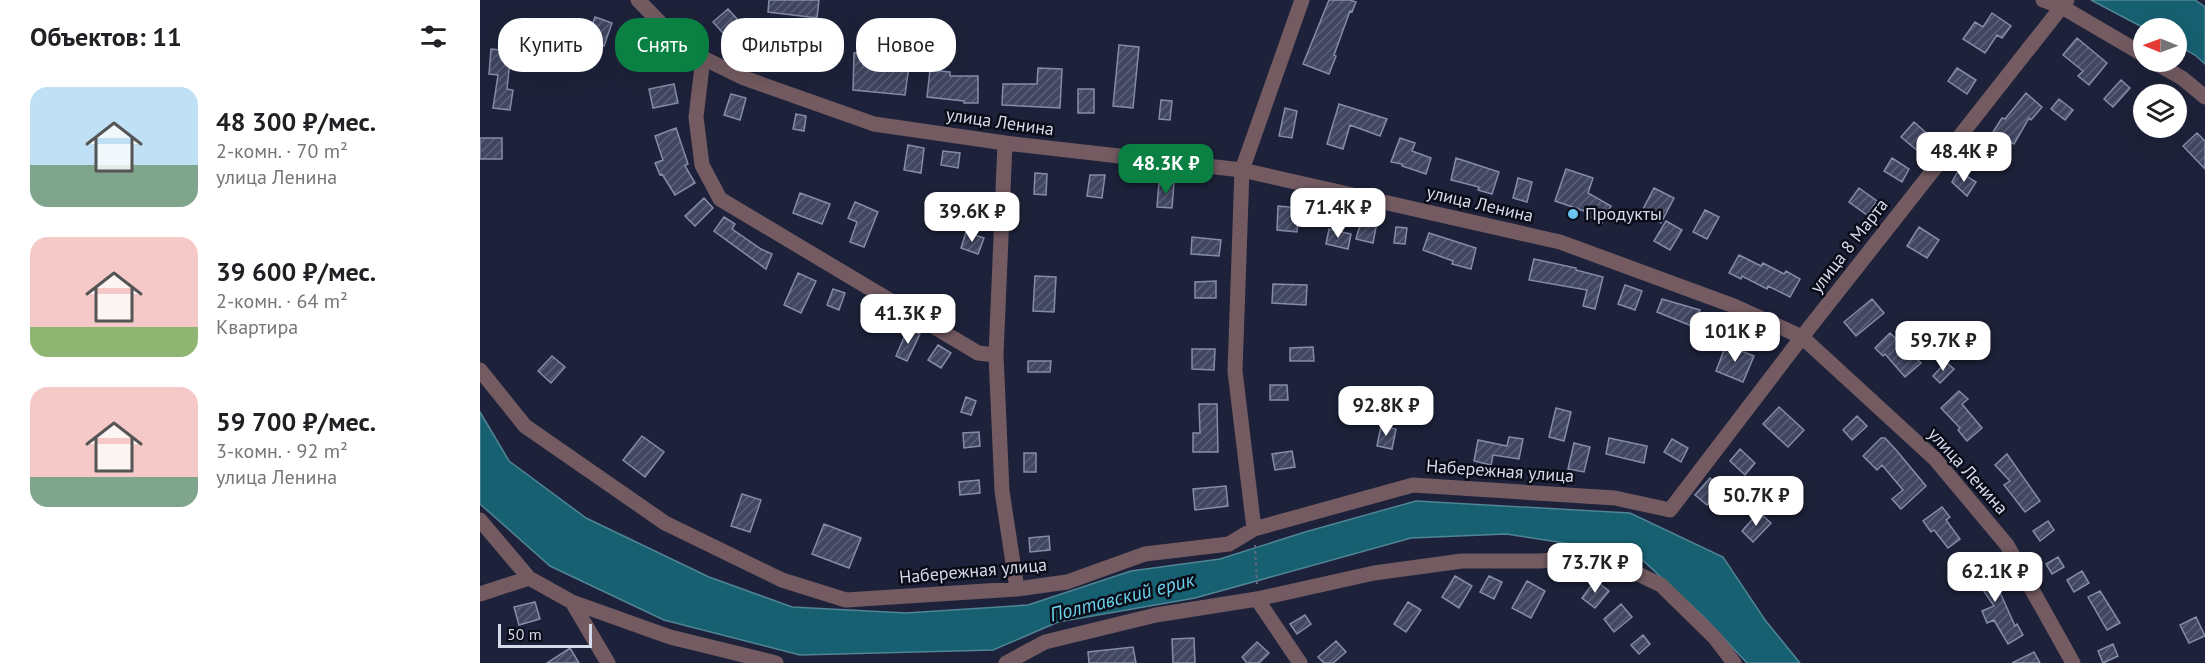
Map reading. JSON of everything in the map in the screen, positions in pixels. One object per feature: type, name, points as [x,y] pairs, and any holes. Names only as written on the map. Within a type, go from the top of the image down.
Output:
[{"type":"street","name":"улица Ленина","points":[[638,0],[656,18]]},
{"type":"street","points":[[1254,529],[1235,371],[1242,170],[1302,0]]},
{"type":"street","points":[[2043,0],[2065,4],[2133,48]]},
{"type":"street","name":"улица 8 Марта","points":[[1670,510],[1802,337],[2065,4]]},
{"type":"street","name":"улица Ленина","points":[[709,61],[744,78],[874,124],[1005,143],[1242,170],[1560,242],[1734,306],[1802,337],[1935,459],[2007,546],[2073,663]]},
{"type":"street","points":[[701,72],[696,117],[702,165],[720,199],[978,353],[996,355]]},
{"type":"street","points":[[2172,72],[2205,97]]},
{"type":"street","points":[[1005,143],[996,355],[1002,491],[1017,589]]},
{"type":"street","name":"Набережная улица","points":[[480,370],[525,426],[665,523],[782,580],[846,600],[1017,589],[1067,582],[1145,554],[1229,544],[1254,529],[1413,485],[1615,498],[1670,510]]},
{"type":"street","points":[[480,520],[530,578],[572,602],[670,637],[776,663]]},
{"type":"street","points":[[1006,663],[1045,642],[1156,615],[1257,599],[1374,573],[1462,561],[1540,561],[1585,557],[1611,561],[1662,585],[1715,638],[1734,663]]},
{"type":"street","points":[[480,594],[530,578]]},
{"type":"street","points":[[1257,599],[1300,663]]},
{"type":"street","points":[[572,602],[608,663]]},
{"type":"path","points":[[1254,529],[1257,599]]},
{"type":"water","points":[[2091,0],[2195,0],[2205,7],[2205,64],[2187,51],[2187,18],[2133,18],[2133,22]]},
{"type":"water","name":"Полтавский ерик","points":[[480,412],[509,461],[586,518],[709,577],[792,607],[906,613],[1028,605],[1131,571],[1220,559],[1416,501],[1630,513],[1723,557],[1765,620],[1800,663],[1747,663],[1703,616],[1636,554],[1506,534],[1411,538],[1195,598],[1058,622],[993,650],[800,655],[664,620],[550,566],[480,504]]},
{"type":"building","points":[[769,0],[819,0],[817,18],[768,12]]},
{"type":"building","points":[[1329,0],[1356,2],[1352,12],[1350,11],[1329,74],[1303,64]]},
{"type":"building","points":[[728,9],[736,18],[721,18],[721,31],[713,22]]},
{"type":"building","points":[[1992,13],[2011,26],[2002,38],[1997,35],[1985,53],[1963,39],[1975,22],[1983,27]]},
{"type":"building","points":[[603,20],[612,23],[603,46]]},
{"type":"building","points":[[2077,38],[2107,63],[2089,85],[2078,76],[2083,71],[2063,55]]},
{"type":"building","points":[[1119,45],[1139,47],[1133,108],[1113,106]]},
{"type":"building","points":[[491,49],[498,50],[498,72],[509,72],[507,89],[513,90],[510,110],[493,108],[498,75],[489,74]]},
{"type":"building","points":[[854,53],[856,53],[856,72],[908,72],[905,95],[853,90]]},
{"type":"building","points":[[1038,68],[1062,69],[1060,108],[1002,105],[1003,84],[1037,84]]},
{"type":"building","points":[[1957,68],[1976,80],[1967,94],[1948,81]]},
{"type":"building","points":[[930,72],[950,72],[950,76],[978,76],[978,103],[927,97]]},
{"type":"building","points":[[2121,80],[2130,88],[2113,107],[2104,99]]},
{"type":"building","points":[[674,84],[678,103],[653,108],[649,89]]},
{"type":"building","points":[[1078,89],[1094,89],[1094,113],[1078,113]]},
{"type":"building","points":[[2026,93],[2042,107],[2031,120],[2029,118],[2014,144],[1993,132],[2002,118],[2005,119]]},
{"type":"building","points":[[731,94],[746,98],[740,120],[724,115]]},
{"type":"building","points":[[2059,99],[2073,110],[2065,120],[2051,109]]},
{"type":"building","points":[[1161,100],[1172,101],[1170,120],[1159,119]]},
{"type":"building","points":[[1339,104],[1387,119],[1380,136],[1350,125],[1343,149],[1327,144]]},
{"type":"building","points":[[1285,108],[1297,111],[1292,138],[1279,136]]},
{"type":"building","points":[[796,114],[806,116],[804,131],[793,129]]},
{"type":"building","points":[[1914,122],[1932,138],[1919,152],[1901,137]]},
{"type":"building","points":[[676,128],[688,164],[685,166],[695,183],[675,195],[662,174],[660,175],[655,163],[663,160],[655,136]]},
{"type":"building","points":[[2197,133],[2205,141],[2205,169],[2183,146]]},
{"type":"building","points":[[480,138],[502,138],[502,159],[480,159]]},
{"type":"building","points":[[1400,138],[1415,143],[1412,151],[1431,158],[1426,174],[1391,162]]},
{"type":"building","points":[[908,145],[924,148],[921,173],[904,170]]},
{"type":"building","points":[[943,151],[960,153],[958,168],[941,165]]},
{"type":"building","points":[[1456,158],[1499,172],[1492,194],[1478,190],[1479,187],[1451,180]]},
{"type":"building","points":[[1892,158],[1909,169],[1902,182],[1884,171]]},
{"type":"building","points":[[1566,169],[1593,178],[1588,193],[1611,206],[1602,223],[1588,216],[1590,213],[1555,201]]},
{"type":"building","points":[[1958,171],[1976,182],[1967,196],[1952,182]]},
{"type":"building","points":[[1035,173],[1047,174],[1046,195],[1034,194]]},
{"type":"building","points":[[1090,175],[1105,175],[1102,198],[1087,196]]},
{"type":"building","points":[[1518,178],[1532,182],[1527,202],[1513,198]]},
{"type":"building","points":[[1159,182],[1174,183],[1172,208],[1157,207]]},
{"type":"building","points":[[1654,188],[1674,198],[1661,223],[1641,213]]},
{"type":"building","points":[[1859,188],[1877,201],[1867,215],[1849,202]]},
{"type":"building","points":[[800,193],[830,204],[822,224],[793,213]]},
{"type":"building","points":[[704,198],[713,208],[695,226],[685,216]]},
{"type":"building","points":[[855,202],[878,212],[864,247],[850,242],[857,222],[848,218]]},
{"type":"building","points":[[1278,206],[1299,208],[1297,232],[1277,230]]},
{"type":"building","points":[[1705,210],[1719,217],[1707,239],[1693,232]]},
{"type":"building","points":[[724,217],[735,224],[732,229],[772,254],[766,269],[714,231]]},
{"type":"building","points":[[1362,218],[1377,222],[1373,243],[1356,239]]},
{"type":"building","points":[[1666,221],[1682,230],[1670,250],[1654,241]]},
{"type":"building","points":[[1396,227],[1407,228],[1405,244],[1394,243]]},
{"type":"building","points":[[1919,227],[1939,240],[1927,258],[1907,246]]},
{"type":"building","points":[[1329,229],[1351,234],[1348,249],[1326,244]]},
{"type":"building","points":[[966,232],[984,238],[978,254],[961,248]]},
{"type":"building","points":[[1429,233],[1476,248],[1471,269],[1452,264],[1453,261],[1423,250]]},
{"type":"building","points":[[1192,237],[1221,240],[1219,256],[1191,254]]},
{"type":"building","points":[[1739,255],[1761,266],[1763,263],[1784,274],[1786,271],[1800,279],[1790,297],[1768,286],[1767,289],[1742,276],[1741,279],[1729,273]]},
{"type":"building","points":[[1534,259],[1576,268],[1576,270],[1603,277],[1595,309],[1583,306],[1587,290],[1529,280]]},
{"type":"building","points":[[798,273],[816,281],[801,313],[784,305]]},
{"type":"building","points":[[1035,276],[1056,277],[1054,312],[1033,311]]},
{"type":"building","points":[[1216,281],[1216,298],[1195,298],[1195,282]]},
{"type":"building","points":[[1273,284],[1307,285],[1306,305],[1272,303]]},
{"type":"building","points":[[1625,285],[1642,291],[1635,310],[1618,304]]},
{"type":"building","points":[[833,289],[845,293],[839,310],[827,305]]},
{"type":"building","points":[[1662,299],[1700,310],[1694,327],[1657,312]]},
{"type":"building","points":[[1872,299],[1884,313],[1856,336],[1844,322]]},
{"type":"building","points":[[872,303],[890,312],[881,332],[863,324]]},
{"type":"building","points":[[908,328],[920,334],[907,361],[896,356]]},
{"type":"building","points":[[1890,333],[1921,363],[1905,377],[1885,354],[1883,356],[1875,348]]},
{"type":"building","points":[[938,345],[951,353],[941,368],[928,360]]},
{"type":"building","points":[[1726,345],[1754,356],[1743,382],[1716,371]]},
{"type":"building","points":[[1313,347],[1314,361],[1290,361],[1290,348]]},
{"type":"building","points":[[1192,349],[1215,349],[1214,370],[1192,369]]},
{"type":"building","points":[[552,356],[565,367],[551,383],[538,371]]},
{"type":"building","points":[[1028,361],[1051,361],[1050,372],[1028,372]]},
{"type":"building","points":[[1946,362],[1954,369],[1940,383],[1933,376]]},
{"type":"building","points":[[1270,385],[1287,385],[1288,400],[1270,400]]},
{"type":"building","points":[[1959,391],[1968,399],[1962,404],[1982,428],[1967,441],[1958,430],[1960,428],[1941,408]]},
{"type":"building","points":[[966,397],[976,401],[971,415],[961,412]]},
{"type":"building","points":[[1199,404],[1217,404],[1218,452],[1193,452],[1193,433],[1200,433]]},
{"type":"building","points":[[1779,407],[1804,430],[1788,447],[1763,424]]},
{"type":"building","points":[[1556,408],[1571,412],[1564,441],[1549,437]]},
{"type":"building","points":[[1857,416],[1867,426],[1852,440],[1843,430]]},
{"type":"building","points":[[1381,426],[1396,429],[1392,449],[1377,446]]},
{"type":"building","points":[[979,432],[980,446],[964,448],[963,433]]},
{"type":"building","points":[[642,436],[664,452],[645,477],[623,460]]},
{"type":"building","points":[[1509,437],[1523,439],[1519,459],[1493,455],[1491,465],[1474,461],[1478,440],[1507,446]]},
{"type":"building","points":[[1609,438],[1647,446],[1644,463],[1606,454]]},
{"type":"building","points":[[1881,438],[1885,438],[1926,486],[1901,509],[1892,499],[1903,490],[1882,465],[1877,470],[1863,456]]},
{"type":"building","points":[[1672,439],[1688,448],[1681,462],[1664,452]]},
{"type":"building","points":[[1574,443],[1590,447],[1584,472],[1568,469]]},
{"type":"building","points":[[1740,449],[1755,463],[1745,475],[1730,461]]},
{"type":"building","points":[[1292,451],[1295,467],[1275,470],[1272,454]]},
{"type":"building","points":[[1024,453],[1036,453],[1036,472],[1024,472]]},
{"type":"building","points":[[2007,454],[2040,501],[2025,512],[2004,485],[2010,481],[1995,465]]},
{"type":"building","points":[[1710,478],[1722,488],[1707,505],[1695,495]]},
{"type":"building","points":[[979,480],[980,493],[960,495],[959,482]]},
{"type":"building","points":[[1226,486],[1228,506],[1195,510],[1193,489]]},
{"type":"building","points":[[742,494],[761,500],[750,532],[731,526]]},
{"type":"building","points":[[1942,507],[1950,517],[1946,520],[1960,539],[1948,548],[1934,530],[1931,532],[1923,521]]},
{"type":"building","points":[[1759,512],[1771,523],[1753,542],[1742,531]]},
{"type":"building","points":[[2048,521],[2054,530],[2040,541],[2033,531]]},
{"type":"building","points":[[824,524],[861,538],[849,568],[812,554]]},
{"type":"building","points":[[1049,536],[1050,550],[1030,552],[1029,538]]},
{"type":"building","points":[[2058,557],[2064,567],[2052,574],[2046,564]]},
{"type":"building","points":[[1979,560],[2000,589],[2015,626],[2017,624],[2023,635],[2008,644],[1994,620],[1987,623],[1982,611],[1994,606],[1975,578],[1973,580],[1966,570]]},
{"type":"building","points":[[2082,571],[2089,583],[2074,592],[2067,580]]},
{"type":"building","points":[[1455,576],[1472,586],[1459,608],[1442,597]]},
{"type":"building","points":[[1489,576],[1502,582],[1494,599],[1480,592]]},
{"type":"building","points":[[1595,580],[1609,591],[1595,608],[1582,598]]},
{"type":"building","points":[[1527,581],[1545,591],[1531,618],[1512,608]]},
{"type":"building","points":[[2100,591],[2120,623],[2107,630],[2088,597]]},
{"type":"building","points":[[535,602],[540,619],[519,625],[514,607]]},
{"type":"building","points":[[1408,602],[1421,610],[1406,632],[1394,624]]},
{"type":"building","points":[[1621,604],[1632,617],[1614,632],[1604,619]]},
{"type":"building","points":[[1305,615],[1311,624],[1297,634],[1290,624]]},
{"type":"building","points":[[2196,617],[2205,636],[2189,643],[2180,625]]},
{"type":"building","points":[[1643,635],[1650,644],[1639,654],[1631,645]]},
{"type":"building","points":[[1194,638],[1195,663],[1173,663],[1172,639]]},
{"type":"building","points":[[1336,641],[1346,652],[1333,663],[1324,663],[1318,657]]},
{"type":"building","points":[[1257,642],[1269,653],[1259,663],[1247,663],[1242,657]]},
{"type":"building","points":[[2113,644],[2118,656],[2103,663],[2098,651]]},
{"type":"building","points":[[1133,647],[1136,663],[1089,663],[1088,652]]},
{"type":"building","points":[[570,648],[579,663],[547,663]]},
{"type":"building","points":[[2034,652],[2040,663],[2012,663]]},
{"type":"place","name":"Продукты","points":[[1573,214]]}]
